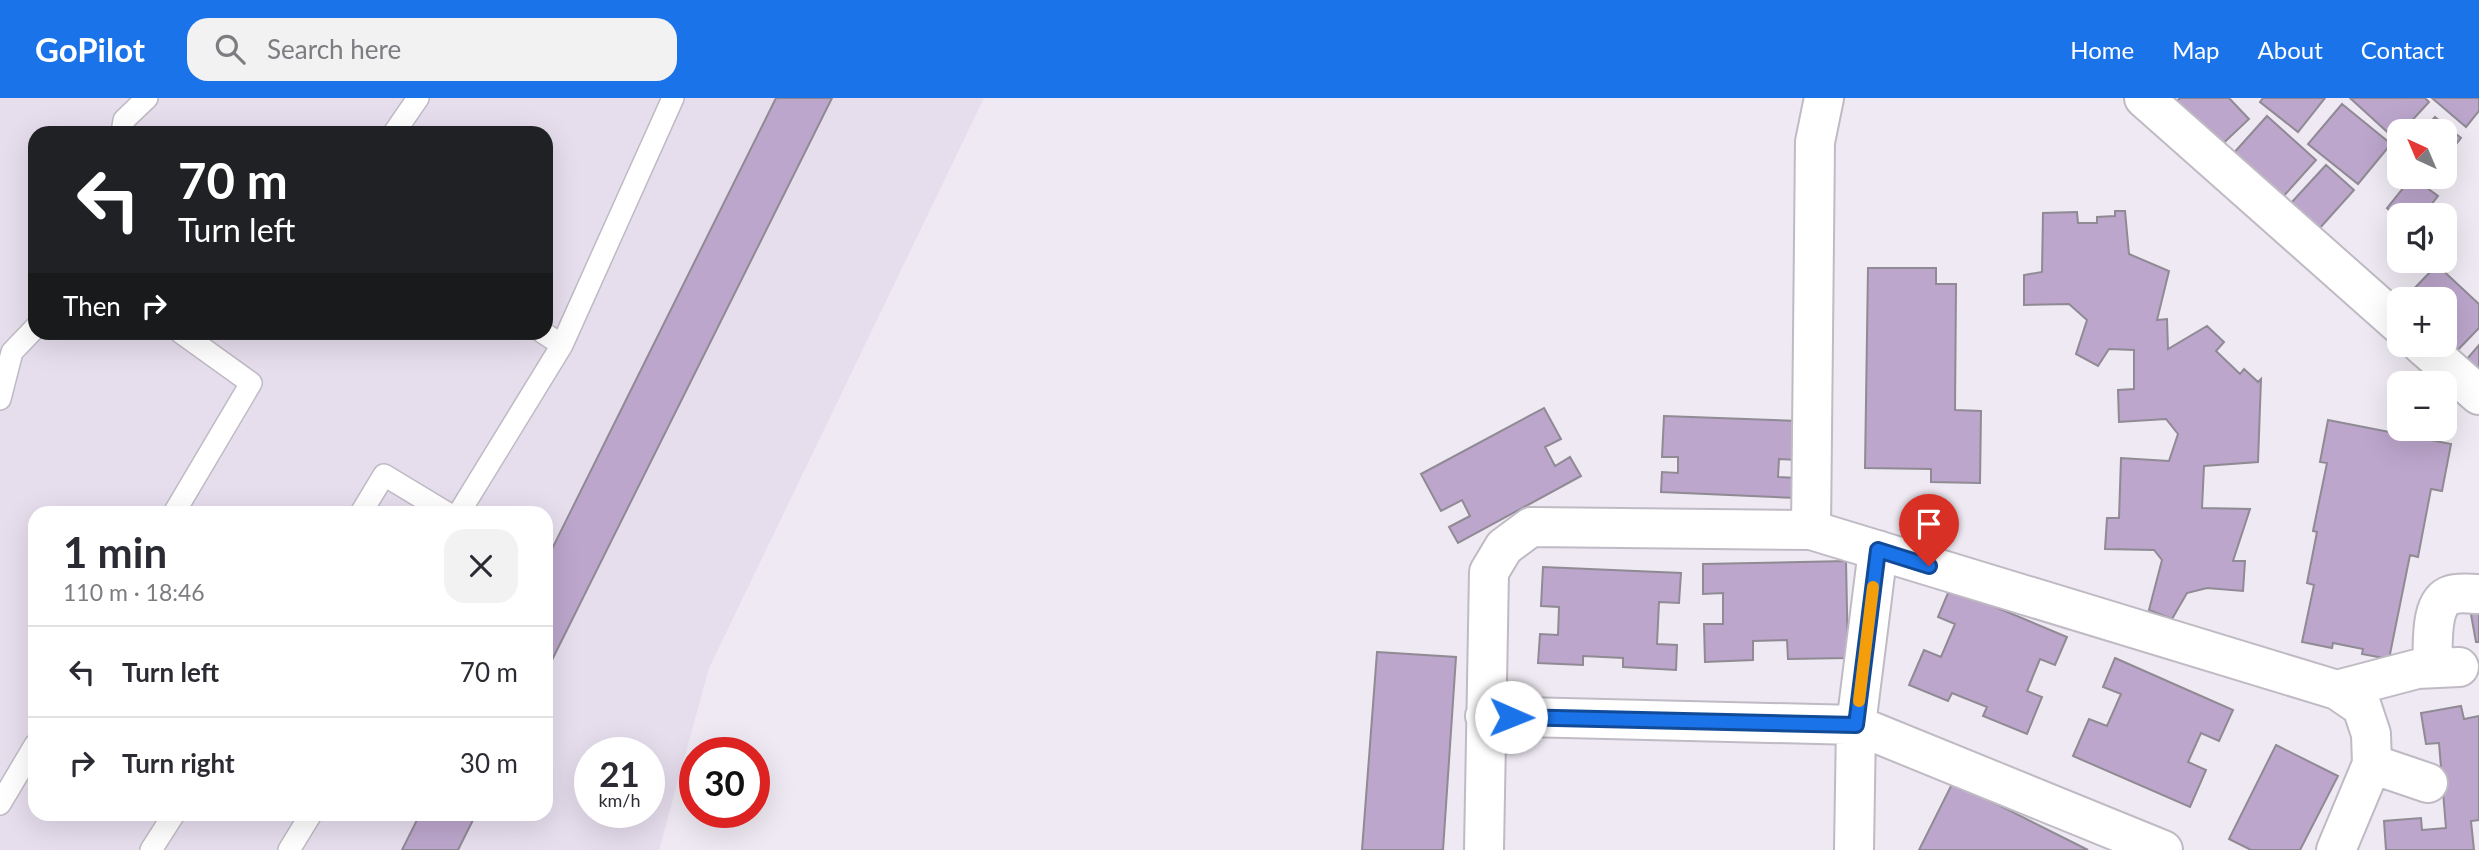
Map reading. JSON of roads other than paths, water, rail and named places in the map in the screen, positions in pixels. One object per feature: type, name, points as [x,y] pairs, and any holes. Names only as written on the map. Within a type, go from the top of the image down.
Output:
[{"type":"street","points":[[1811,530],[1815,142],[1824,98]]},
{"type":"street","points":[[2144,98],[2387,313]]},
{"type":"street","points":[[2436,357],[2479,395]]},
{"type":"street","points":[[1484,850],[1489,572],[1504,547],[1531,527],[1811,530],[2337,690],[2362,707],[2371,734],[2398,773],[2348,848]]},
{"type":"street","points":[[1854,850],[1856,725],[1878,550]]},
{"type":"street","points":[[2337,690],[2417,669],[2446,668],[2437,610],[2451,594],[2479,594]]},
{"type":"street","points":[[1485,716],[1856,725],[2163,850]]},
{"type":"lane","points":[[123,126],[124,120],[147,98]]},
{"type":"lane","points":[[399,126],[418,98]]},
{"type":"lane","points":[[463,506],[562,345],[673,98]]},
{"type":"lane","points":[[0,399],[12,352],[28,335]]},
{"type":"lane","points":[[553,339],[562,345]]},
{"type":"lane","points":[[178,506],[251,383],[191,340]]},
{"type":"lane","points":[[365,506],[384,475],[435,506]]},
{"type":"lane","points":[[0,804],[28,757]]},
{"type":"lane","points":[[151,850],[170,821]]},
{"type":"lane","points":[[289,850],[308,821]]}]
